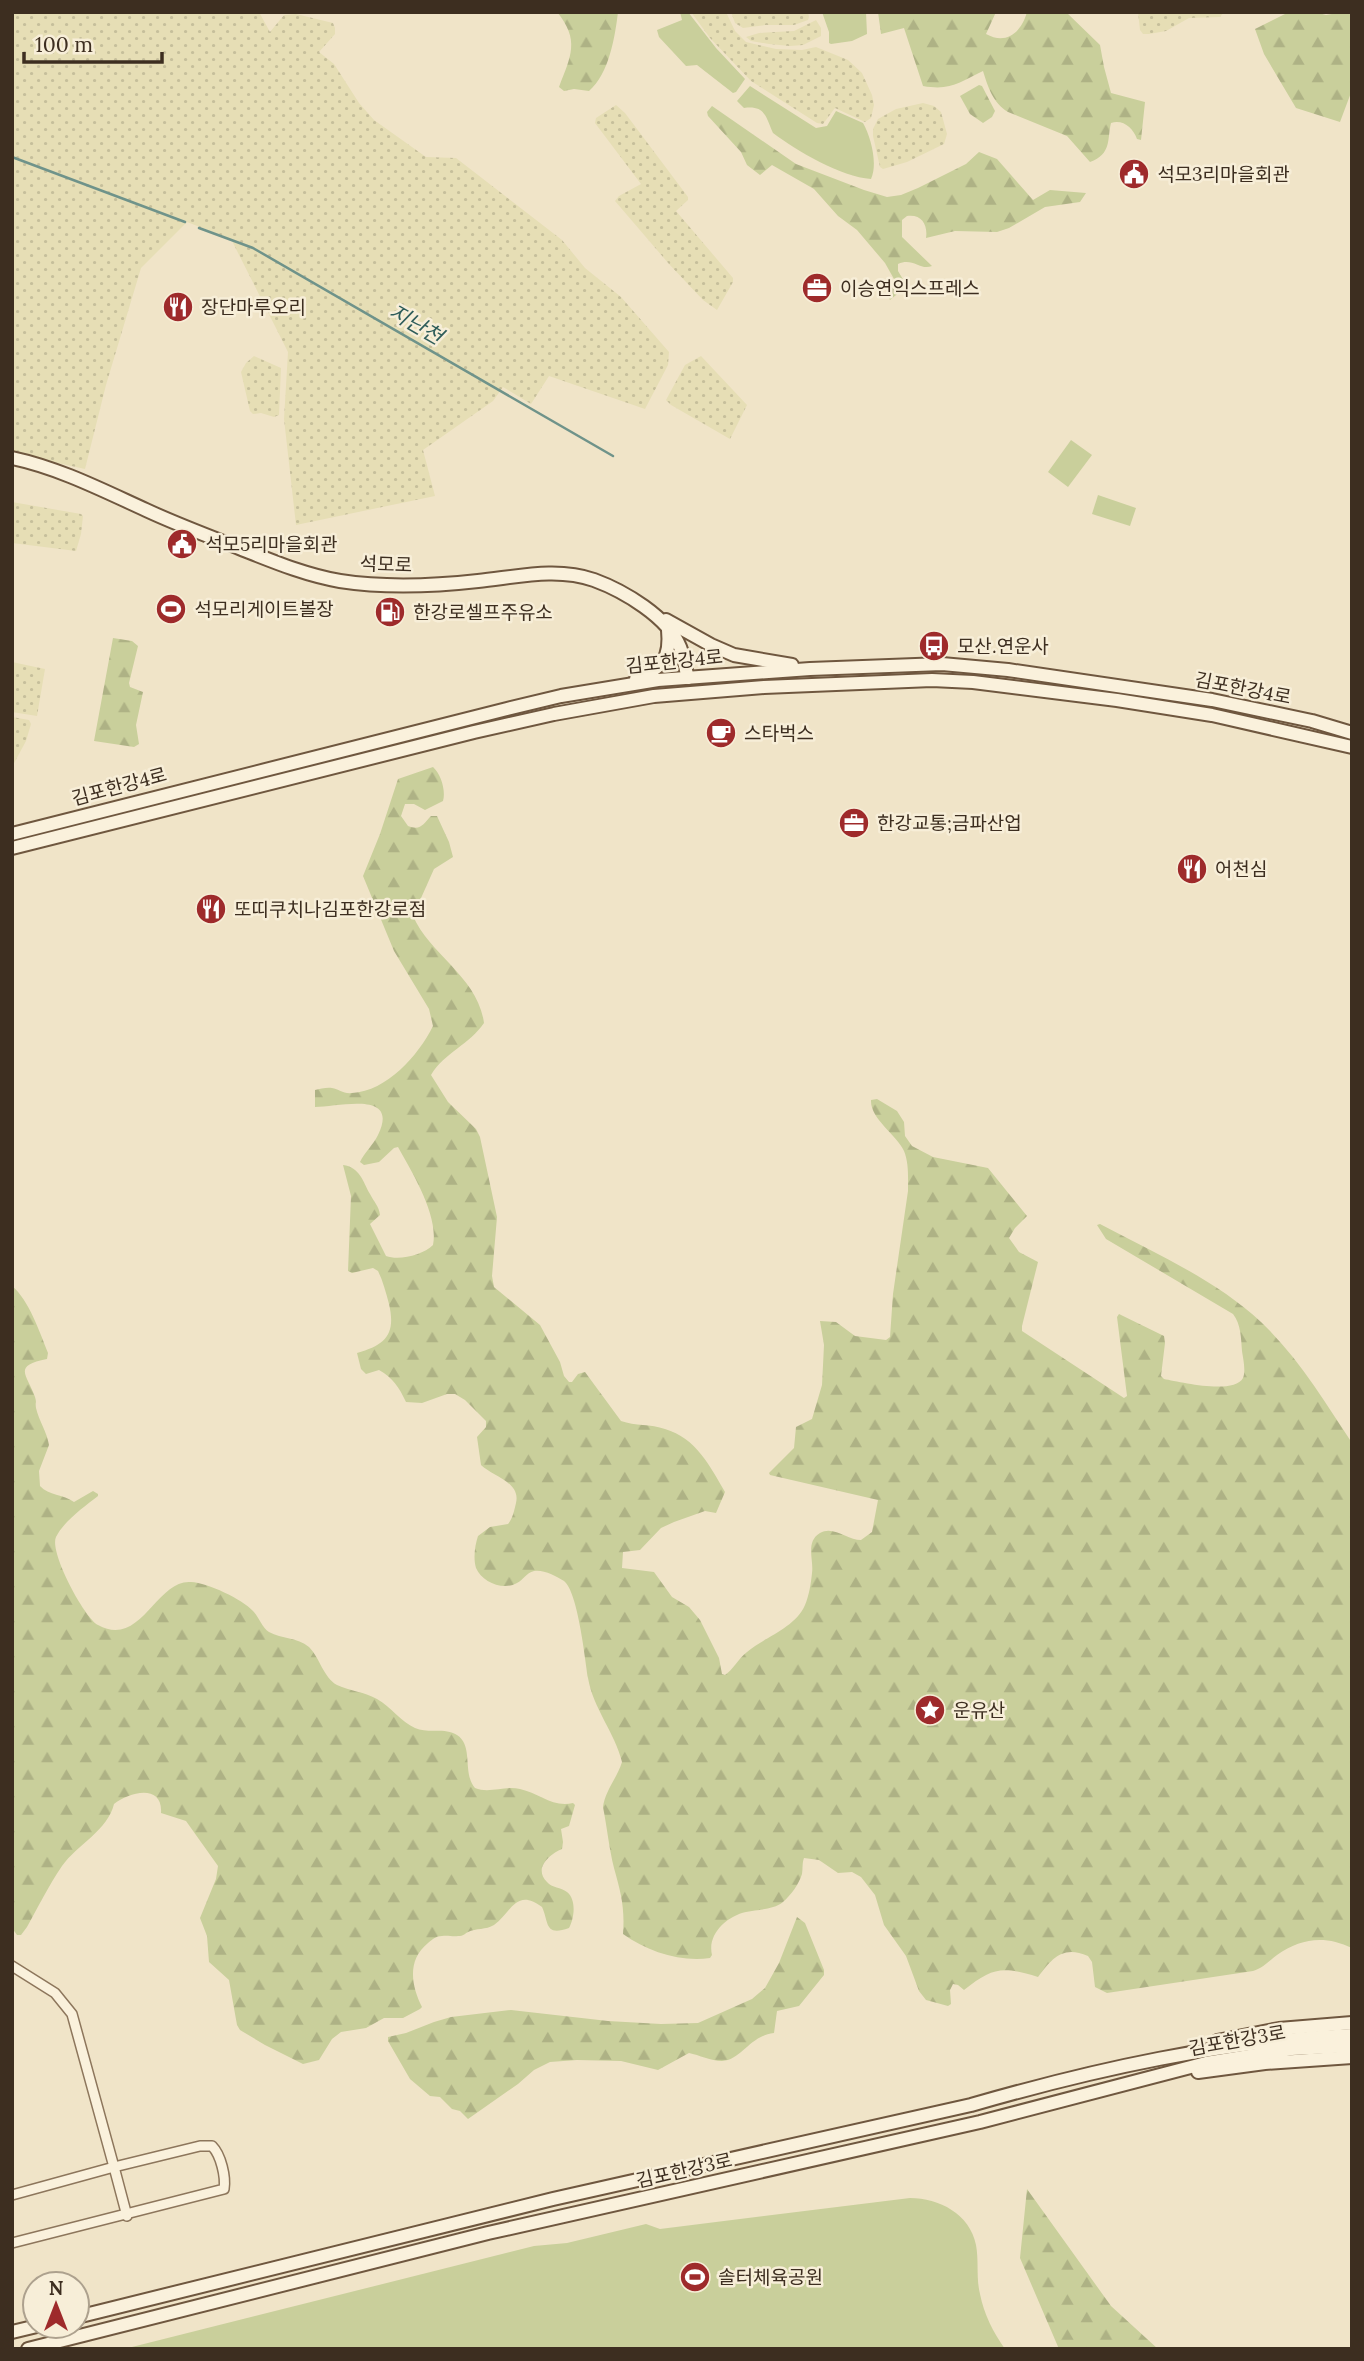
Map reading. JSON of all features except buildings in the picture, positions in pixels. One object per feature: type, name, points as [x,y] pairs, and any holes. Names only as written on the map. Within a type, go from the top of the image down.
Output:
[{"type":"street","name":"석모로","points":[[12,458],[64,474],[168,521],[281,565],[318,576],[365,583],[414,585],[565,573],[580,575],[649,610],[667,626],[681,649],[688,678]]},
{"type":"street","points":[[649,610],[734,655],[810,668]]},
{"type":"street","points":[[623,685],[653,670],[667,656],[670,647],[667,626]]},
{"type":"street","name":"김포한강4로","points":[[12,834],[507,709],[623,685],[810,668],[921,663],[1008,670],[1212,700],[1312,721],[1352,733]]},
{"type":"street","name":"김포한강4로","points":[[12,848],[554,714],[654,696],[764,687],[932,680],[973,682],[1212,715],[1352,747]]},
{"type":"street","points":[[12,1966],[55,1993],[72,2014],[127,2216]]},
{"type":"street","points":[[1145,2060],[1241,2035],[1352,2023]]},
{"type":"street","name":"김포한강3로","points":[[91,2314],[542,2202],[971,2105],[1145,2060],[1292,2038],[1352,2035]]},
{"type":"street","name":"김포한강3로","points":[[28,2349],[488,2233],[981,2122],[1206,2063],[1292,2049],[1352,2046]]},
{"type":"street","points":[[1156,2077],[1265,2063],[1352,2057]]},
{"type":"street","points":[[12,2194],[200,2146],[212,2146],[217,2151],[225,2182],[224,2189],[12,2244]]},
{"type":"shaded area","points":[[12,12],[259,12],[270,32],[284,15],[296,14],[333,23],[335,34],[319,52],[334,64],[359,103],[374,120],[426,157],[456,158],[562,240],[585,268],[621,297],[669,352],[668,365],[645,409],[549,376],[531,404],[503,387],[493,401],[423,450],[435,496],[296,525],[284,419],[288,352],[231,239],[187,222],[141,268],[106,385],[85,469],[12,453]]},
{"type":"shaded area","points":[[691,12],[726,12],[735,31],[746,42],[776,49],[802,50],[816,47],[848,60],[862,73],[872,95],[874,105],[871,118],[865,122],[835,108],[823,124],[817,123],[751,81],[710,38]]},
{"type":"shaded area","points":[[731,12],[808,12],[809,17],[808,20],[794,25],[743,28],[735,23]]},
{"type":"shaded area","points":[[1138,12],[1224,12],[1220,17],[1189,18],[1166,31],[1143,34]]},
{"type":"shaded area","points":[[816,20],[821,28],[821,36],[803,45],[769,44],[751,41],[746,37],[759,33],[794,31]]},
{"type":"shaded area","points":[[923,103],[934,106],[941,112],[947,134],[944,144],[907,162],[883,169],[880,167],[873,136],[878,119],[896,109]]},
{"type":"shaded area","points":[[616,105],[625,113],[688,197],[676,211],[733,278],[717,310],[703,300],[669,264],[615,201],[641,184],[595,123],[596,118]]},
{"type":"shaded area","points":[[254,356],[281,368],[279,415],[274,417],[261,413],[253,414],[250,411],[241,372]]},
{"type":"shaded area","points":[[701,356],[747,405],[730,439],[666,400],[685,365]]},
{"type":"shaded area","points":[[12,502],[81,514],[81,534],[76,551],[12,543]]},
{"type":"shaded area","points":[[12,662],[45,669],[37,716],[12,712]]},
{"type":"shaded area","points":[[12,717],[29,720],[31,724],[26,741],[12,767]]},
{"type":"green space","points":[[557,12],[618,12],[606,65],[602,75],[589,91],[564,91],[559,87],[570,57],[571,40],[569,31]]},
{"type":"green space","points":[[680,12],[688,12],[745,79],[736,92],[733,93],[697,65],[686,66],[659,37],[657,30],[682,20]]},
{"type":"green space","points":[[822,12],[866,12],[867,34],[852,41],[831,44]]},
{"type":"green space","points":[[878,12],[996,12],[986,34],[1000,38],[1017,31],[1027,12],[1066,12],[1100,45],[1111,93],[1145,102],[1141,140],[1137,139],[1127,125],[1120,122],[1111,123],[1105,150],[1090,162],[1067,136],[1008,112],[998,104],[983,71],[948,86],[923,86],[904,28],[881,34]]},
{"type":"green space","points":[[1289,12],[1315,12],[1326,15],[1352,13],[1352,90],[1340,122],[1296,108],[1264,54],[1255,29]]},
{"type":"green space","points":[[979,85],[995,111],[992,117],[983,123],[970,114],[960,96]]},
{"type":"green space","points":[[750,86],[816,128],[827,126],[836,111],[863,123],[873,151],[871,179],[846,174],[833,168],[794,148],[773,133],[761,111],[744,108],[737,101]]},
{"type":"green space","points":[[712,106],[796,164],[887,197],[918,188],[966,164],[979,152],[997,159],[1033,200],[1050,190],[1086,193],[1080,202],[1045,207],[997,232],[955,231],[926,238],[923,221],[907,216],[902,220],[902,237],[932,266],[924,267],[908,262],[898,264],[898,271],[907,286],[890,300],[887,295],[894,285],[894,279],[885,263],[857,230],[838,216],[814,189],[772,165],[760,175],[747,165],[741,152],[708,116],[707,112]]},
{"type":"green space","points":[[1071,440],[1092,455],[1068,487],[1048,472]]},
{"type":"green space","points":[[1098,495],[1136,508],[1130,526],[1092,514]]},
{"type":"green space","points":[[113,638],[132,641],[138,646],[129,683],[130,687],[143,692],[136,725],[139,744],[134,747],[94,741]]},
{"type":"green space","points":[[433,767],[442,783],[443,801],[425,810],[414,804],[405,804],[401,816],[408,826],[416,828],[431,816],[437,816],[453,857],[434,869],[413,916],[430,943],[473,992],[484,1023],[472,1037],[436,1067],[431,1075],[448,1102],[476,1129],[480,1137],[497,1217],[492,1276],[494,1287],[540,1325],[569,1382],[585,1372],[621,1421],[660,1427],[685,1439],[701,1454],[725,1492],[716,1513],[705,1511],[674,1522],[661,1528],[640,1550],[623,1552],[622,1568],[654,1572],[672,1597],[689,1607],[700,1620],[719,1658],[722,1674],[725,1675],[747,1652],[787,1626],[800,1613],[810,1589],[811,1546],[815,1537],[830,1531],[861,1540],[872,1532],[878,1500],[769,1473],[794,1448],[796,1427],[812,1419],[822,1385],[824,1345],[820,1321],[836,1322],[855,1336],[886,1340],[890,1337],[893,1294],[908,1191],[908,1171],[904,1151],[875,1114],[871,1100],[877,1099],[897,1111],[904,1122],[905,1136],[912,1146],[933,1157],[988,1168],[1027,1216],[1009,1238],[1019,1252],[1038,1262],[1022,1331],[1124,1398],[1127,1396],[1117,1317],[1119,1314],[1164,1336],[1161,1376],[1164,1379],[1218,1387],[1238,1383],[1243,1378],[1240,1331],[1233,1314],[1106,1239],[1097,1225],[1100,1224],[1205,1280],[1261,1322],[1299,1365],[1352,1443],[1352,1948],[1332,1941],[1313,1940],[1286,1949],[1253,1971],[1107,1993],[1095,1987],[1092,1962],[1088,1956],[1064,1953],[1053,1960],[1038,1977],[1006,1970],[991,1973],[964,1990],[953,1984],[950,1990],[951,2004],[948,2006],[926,2000],[919,1991],[906,1956],[884,1925],[875,1895],[861,1877],[852,1872],[838,1873],[819,1860],[804,1858],[801,1878],[786,1899],[775,1907],[732,1917],[716,1933],[710,1958],[665,1954],[643,1946],[623,1934],[622,1901],[603,1807],[622,1762],[591,1689],[577,1612],[569,1588],[561,1579],[541,1571],[531,1572],[517,1583],[506,1586],[494,1584],[479,1573],[475,1564],[478,1536],[490,1527],[508,1524],[516,1503],[514,1490],[510,1485],[481,1465],[477,1437],[486,1427],[486,1421],[455,1394],[447,1394],[422,1403],[406,1402],[395,1383],[384,1373],[379,1370],[366,1374],[361,1369],[357,1353],[382,1342],[390,1331],[391,1314],[378,1271],[373,1268],[352,1273],[348,1271],[351,1196],[343,1165],[357,1172],[377,1207],[380,1215],[370,1224],[386,1256],[411,1256],[433,1245],[434,1233],[428,1208],[398,1147],[379,1162],[364,1165],[360,1162],[378,1135],[383,1121],[381,1112],[374,1106],[364,1104],[315,1107],[315,1090],[330,1088],[352,1093],[365,1091],[389,1079],[410,1060],[433,1026],[429,1009],[394,951],[363,876],[398,779]]},
{"type":"green space","points":[[12,1286],[29,1308],[48,1353],[47,1359],[29,1365],[25,1372],[49,1445],[39,1471],[40,1486],[74,1502],[93,1491],[98,1494],[64,1525],[56,1537],[55,1545],[69,1584],[92,1620],[113,1630],[126,1628],[179,1584],[191,1582],[215,1588],[248,1606],[269,1632],[300,1641],[309,1647],[332,1682],[377,1699],[415,1728],[447,1731],[457,1735],[465,1746],[469,1775],[475,1788],[514,1788],[559,1803],[573,1803],[575,1805],[569,1826],[561,1829],[562,1849],[548,1858],[542,1867],[543,1877],[549,1884],[565,1890],[570,1895],[573,1915],[569,1928],[555,1931],[551,1929],[542,1907],[526,1900],[515,1904],[491,1927],[471,1931],[462,1936],[436,1937],[421,1950],[414,1965],[415,1990],[422,2007],[420,2009],[403,2018],[384,2018],[366,2028],[341,2032],[332,2039],[319,2060],[303,2064],[265,2045],[240,2030],[237,2025],[229,1980],[209,1962],[207,1936],[200,1918],[216,1879],[218,1866],[186,1821],[161,1813],[157,1797],[144,1793],[128,1796],[114,1804],[99,1830],[62,1866],[27,1927],[21,1935],[17,1935],[12,1928]]},
{"type":"green space","points":[[797,1917],[805,1923],[824,1975],[799,2006],[777,2011],[774,2033],[758,2038],[729,2060],[718,2061],[689,2053],[658,2070],[621,2061],[550,2062],[534,2070],[468,2119],[440,2097],[430,2096],[410,2079],[388,2041],[388,2037],[451,2017],[511,2010],[608,2021],[698,2023],[752,1999],[765,1988],[779,1963]]},
{"type":"green space","points":[[1027,2189],[1111,2306],[1158,2349],[1059,2349],[1020,2258]]},
{"type":"green space","name":"솔터체육공원","points":[[910,2198],[932,2201],[952,2210],[973,2234],[984,2309],[1005,2349],[124,2349],[534,2246],[567,2243],[646,2224],[660,2229]]},
{"type":"waterway","name":"지난천","points":[[12,157],[185,222]]},
{"type":"waterway","name":"지난천","points":[[199,228],[253,248],[613,456]]},
{"type":"place","name":"석모3리마을회관","points":[[1134,174]]},
{"type":"place","name":"이승연익스프레스","points":[[817,288]]},
{"type":"place","name":"장단마루오리","points":[[178,307]]},
{"type":"place","name":"석모5리마을회관","points":[[182,544]]},
{"type":"place","name":"석모리게이트볼장","points":[[171,609]]},
{"type":"place","name":"한강로셀프주유소","points":[[390,612]]},
{"type":"place","name":"모산.연운사","points":[[934,646]]},
{"type":"place","name":"스타벅스","points":[[721,733]]},
{"type":"place","name":"한강교통;금파산업","points":[[854,823]]},
{"type":"place","name":"어천심","points":[[1192,869]]},
{"type":"place","name":"또띠쿠치나김포한강로점","points":[[211,909]]},
{"type":"place","name":"운유산","points":[[930,1710]]},
{"type":"place","name":"솔터체육공원","points":[[695,2277]]}]
